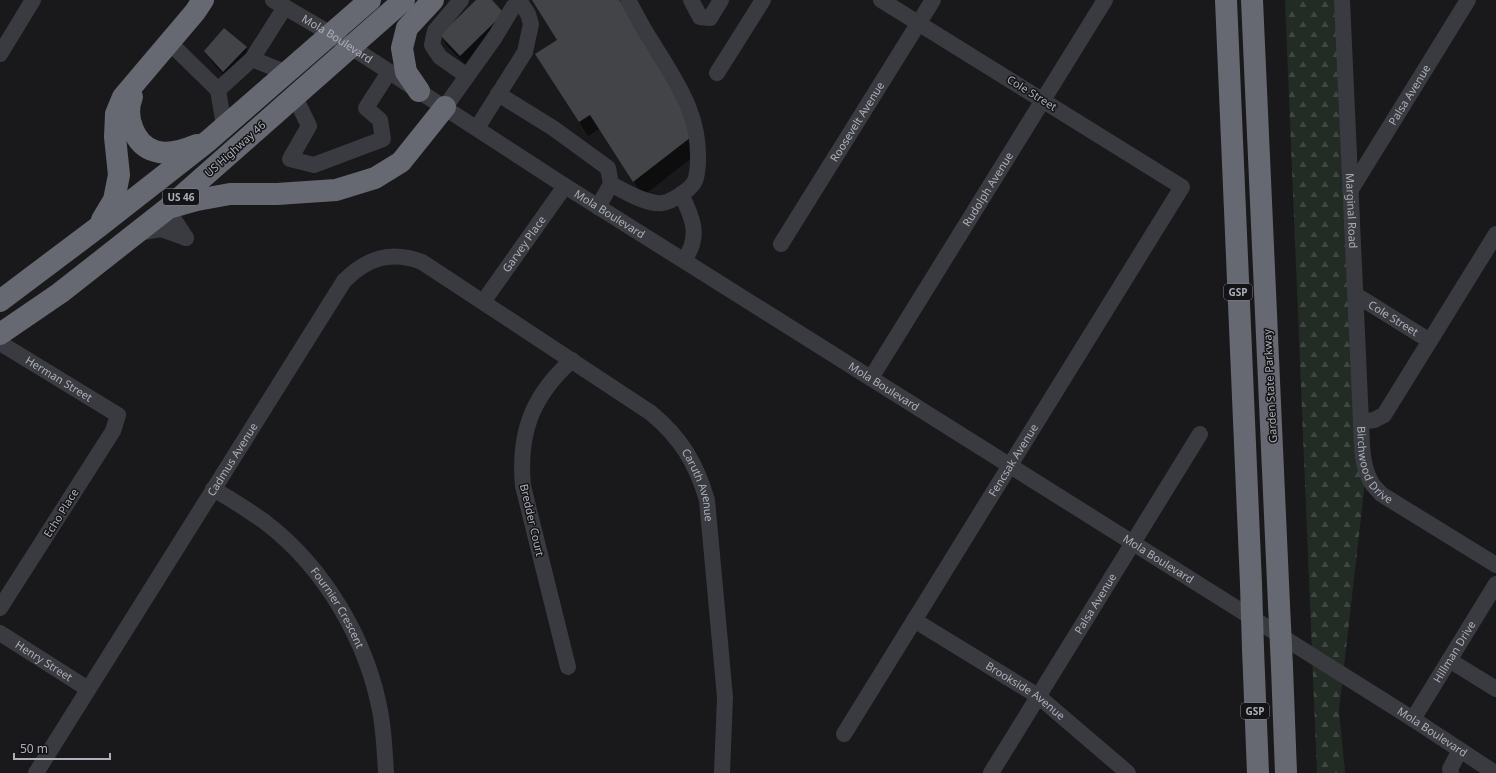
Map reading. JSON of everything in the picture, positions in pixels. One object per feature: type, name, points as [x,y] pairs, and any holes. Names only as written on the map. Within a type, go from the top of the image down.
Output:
[{"type":"highway","points":[[97,228],[114,200],[119,175],[115,137],[116,114],[122,97],[195,12],[203,0]]},
{"type":"highway","name":"US 46","points":[[0,300],[97,228],[208,141],[370,0]]},
{"type":"highway","name":"US 46","points":[[351,47],[404,0]]},
{"type":"highway","points":[[419,91],[406,72],[402,48],[407,28],[433,0]]},
{"type":"highway","name":"GSP","points":[[1226,0],[1258,773]]},
{"type":"highway","name":"Garden State Parkway","points":[[1252,0],[1286,773]]},
{"type":"highway","name":"US Highway 46","points":[[0,334],[60,293],[167,209],[351,47]]},
{"type":"highway","points":[[140,77],[130,101],[129,118],[131,127],[145,146],[155,152],[167,152],[184,150],[208,141]]},
{"type":"highway","points":[[167,209],[197,200],[230,194],[277,194],[336,190],[375,178],[401,162],[445,107]]},
{"type":"street","points":[[0,54],[34,0]]},
{"type":"street","points":[[461,0],[435,31],[432,46],[440,57],[467,76]]},
{"type":"street","points":[[611,184],[646,201],[662,203],[670,201],[681,194],[693,185],[697,178],[697,137],[692,116],[682,92],[628,0]]},
{"type":"street","points":[[691,0],[700,16],[710,18],[721,0]]},
{"type":"street","points":[[717,73],[763,0]]},
{"type":"street","name":"Cole Street","points":[[882,0],[1182,187]]},
{"type":"street","name":"Roosevelt Avenue","points":[[781,244],[933,0]]},
{"type":"street","name":"Rudolph Avenue","points":[[870,378],[1105,0]]},
{"type":"street","name":"Marginal Road","points":[[1342,0],[1361,422]]},
{"type":"street","name":"Palsa Avenue","points":[[1350,191],[1468,0]]},
{"type":"street","points":[[218,90],[252,59],[288,4]]},
{"type":"street","name":"Mola Boulevard","points":[[288,4],[389,72],[598,207],[1134,543],[1460,750],[1493,768]]},
{"type":"street","points":[[445,107],[495,38],[516,4],[528,14],[531,24],[525,52],[477,128]]},
{"type":"street","points":[[169,42],[218,90],[224,126]]},
{"type":"street","points":[[252,59],[287,72]]},
{"type":"street","points":[[295,97],[309,126],[290,159],[314,165],[383,139],[380,120],[366,108],[389,72]]},
{"type":"street","points":[[498,94],[553,128],[608,168],[611,184],[598,207]]},
{"type":"street","name":"Garvey Place","points":[[483,302],[565,186]]},
{"type":"street","name":"Fencsak Avenue","points":[[844,734],[1182,187]]},
{"type":"street","points":[[681,194],[690,211],[694,226],[693,246],[684,260]]},
{"type":"street","points":[[135,234],[161,230],[186,238],[167,209]]},
{"type":"street","name":"Birchwood Drive","points":[[1496,234],[1384,415],[1374,420],[1361,422],[1362,454],[1366,471],[1371,483],[1382,494],[1496,564]]},
{"type":"street","name":"Cadmus Avenue","points":[[36,773],[344,281],[355,270],[372,261],[386,257],[399,256],[422,262],[483,302]]},
{"type":"street","name":"Cole Street","points":[[1356,295],[1430,341]]},
{"type":"street","name":"Caruth Avenue","points":[[483,302],[651,413],[667,426],[693,462],[707,500],[725,698],[722,773]]},
{"type":"street","name":"Herman Street","points":[[0,343],[118,415]]},
{"type":"street","name":"Bredder Court","points":[[568,667],[523,486],[521,465],[523,442],[528,422],[537,403],[546,387],[572,360]]},
{"type":"street","name":"Echo Place","points":[[0,608],[113,431],[118,415]]},
{"type":"street","name":"Palsa Avenue","points":[[991,773],[1200,434]]},
{"type":"street","name":"Fournier Crescent","points":[[214,489],[243,506],[266,523],[291,545],[310,565],[344,614],[362,650],[373,682],[382,721],[385,742],[386,773]]},
{"type":"street","name":"Hillman Drive","points":[[1413,719],[1496,584]]},
{"type":"street","name":"Brookside Avenue","points":[[914,620],[1038,696],[1128,773]]},
{"type":"street","name":"Henry Street","points":[[0,633],[88,689]]},
{"type":"street","points":[[1449,660],[1496,689]]},
{"type":"street","points":[[1451,773],[1450,769],[1460,750]]},
{"type":"green space","points":[[1285,0],[1344,0],[1365,482],[1339,710],[1345,773],[1317,773]]},
{"type":"building","points":[[476,0],[492,0],[504,13],[460,56],[440,35]]},
{"type":"building","points":[[532,0],[619,0],[679,89],[695,134],[633,182],[590,115],[579,122],[535,54],[557,40]]},
{"type":"building","points":[[224,28],[247,47],[223,72],[204,51]]}]
